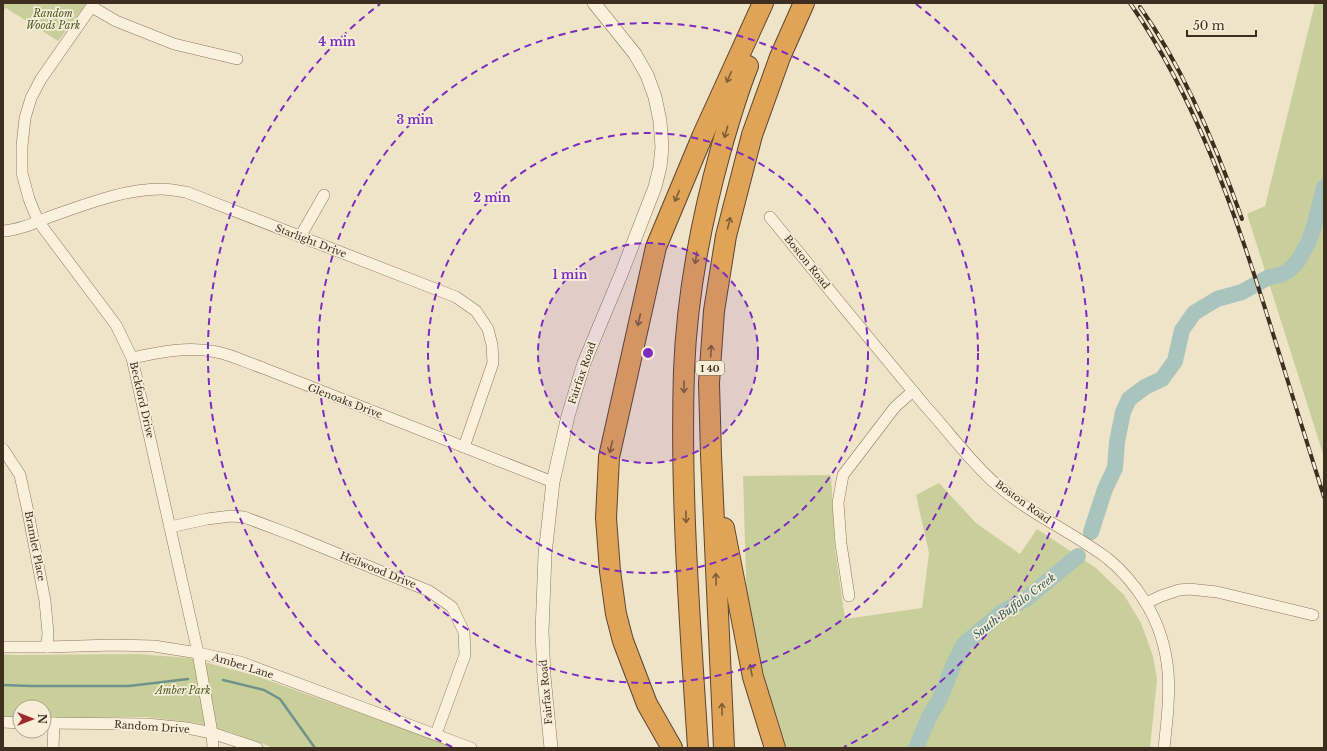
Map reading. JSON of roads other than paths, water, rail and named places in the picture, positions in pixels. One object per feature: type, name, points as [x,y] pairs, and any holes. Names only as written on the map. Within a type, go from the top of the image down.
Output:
[{"type":"highway","points":[[672,748],[646,704],[623,641],[616,614],[610,571],[606,518],[609,457],[656,246],[702,137],[763,3]]},
{"type":"highway","name":"I 40","points":[[697,743],[686,547],[684,446],[684,370],[692,289],[701,228],[737,94],[773,3]]},
{"type":"highway","name":"I 40","points":[[724,748],[709,383],[714,311],[726,236],[752,135],[780,57],[804,3]]},
{"type":"highway","points":[[709,383],[719,459],[724,529],[753,677],[774,748]]},
{"type":"street","name":"Fairfax Road","points":[[552,748],[544,676],[542,632],[545,554],[553,482],[568,416],[584,363],[655,187],[660,167],[662,147],[660,121],[655,97],[647,76],[635,54],[594,3]]},
{"type":"street","points":[[93,5],[116,21],[174,44],[237,59]]},
{"type":"street","name":"Beckford Drive","points":[[93,5],[41,79],[31,98],[25,118],[22,146],[22,173],[29,199],[38,221],[116,325],[132,358],[198,652],[212,733],[213,748]]},
{"type":"street","name":"Starlight Drive","points":[[3,231],[9,231],[116,195],[136,191],[162,189],[186,192],[456,297],[476,311],[488,330],[492,345],[493,363],[464,447]]},
{"type":"street","points":[[300,236],[324,195]]},
{"type":"street","name":"Boston Road","points":[[770,217],[913,391],[972,459],[997,485],[1028,508],[1108,559],[1130,581],[1146,603],[1156,623],[1162,639],[1167,661],[1169,696],[1164,748]]},
{"type":"street","name":"Glenoaks Drive","points":[[132,358],[170,350],[218,352],[263,368],[553,482]]},
{"type":"street","points":[[849,596],[841,544],[838,502],[843,475],[895,407],[913,391]]},
{"type":"street","name":"Bramlet Place","points":[[3,449],[20,475],[45,601],[48,633],[47,647]]},
{"type":"street","name":"Heilwood Drive","points":[[170,527],[207,519],[231,516],[244,517],[429,591],[452,607],[464,632],[465,655],[436,734]]},
{"type":"street","points":[[1146,603],[1179,590],[1189,589],[1217,592],[1313,615]]},
{"type":"street","name":"Amber Lane","points":[[3,647],[113,645],[154,646],[198,652],[240,662],[471,748]]},
{"type":"street","name":"Random Drive","points":[[52,723],[147,724],[187,728],[212,733],[256,748]]},
{"type":"waterway","name":"South Buffalo Creek","points":[[1091,532],[1105,489],[1115,468],[1117,442],[1123,412],[1129,399],[1145,387],[1162,379],[1175,361],[1182,330],[1194,313],[1217,299],[1242,292],[1269,277],[1280,275],[1288,271],[1298,261],[1308,243],[1314,227],[1324,187]]},
{"type":"waterway","name":"South Buffalo Creek","points":[[916,748],[964,644],[1002,612],[1026,599],[1078,556]]},
{"type":"waterway","points":[[3,685],[129,686],[188,679]]},
{"type":"waterway","points":[[223,680],[264,690],[280,699],[315,748]]},
{"type":"railway","points":[[1130,3],[1154,40],[1175,78],[1195,118],[1212,158],[1257,282],[1324,497]]},
{"type":"railway","points":[[1140,7],[1171,56],[1198,110],[1222,165],[1242,219]]},
{"type":"park label","name":"Random Woods Park","points":[[53,18]]},
{"type":"park label","name":"Amber Park","points":[[183,690]]}]
